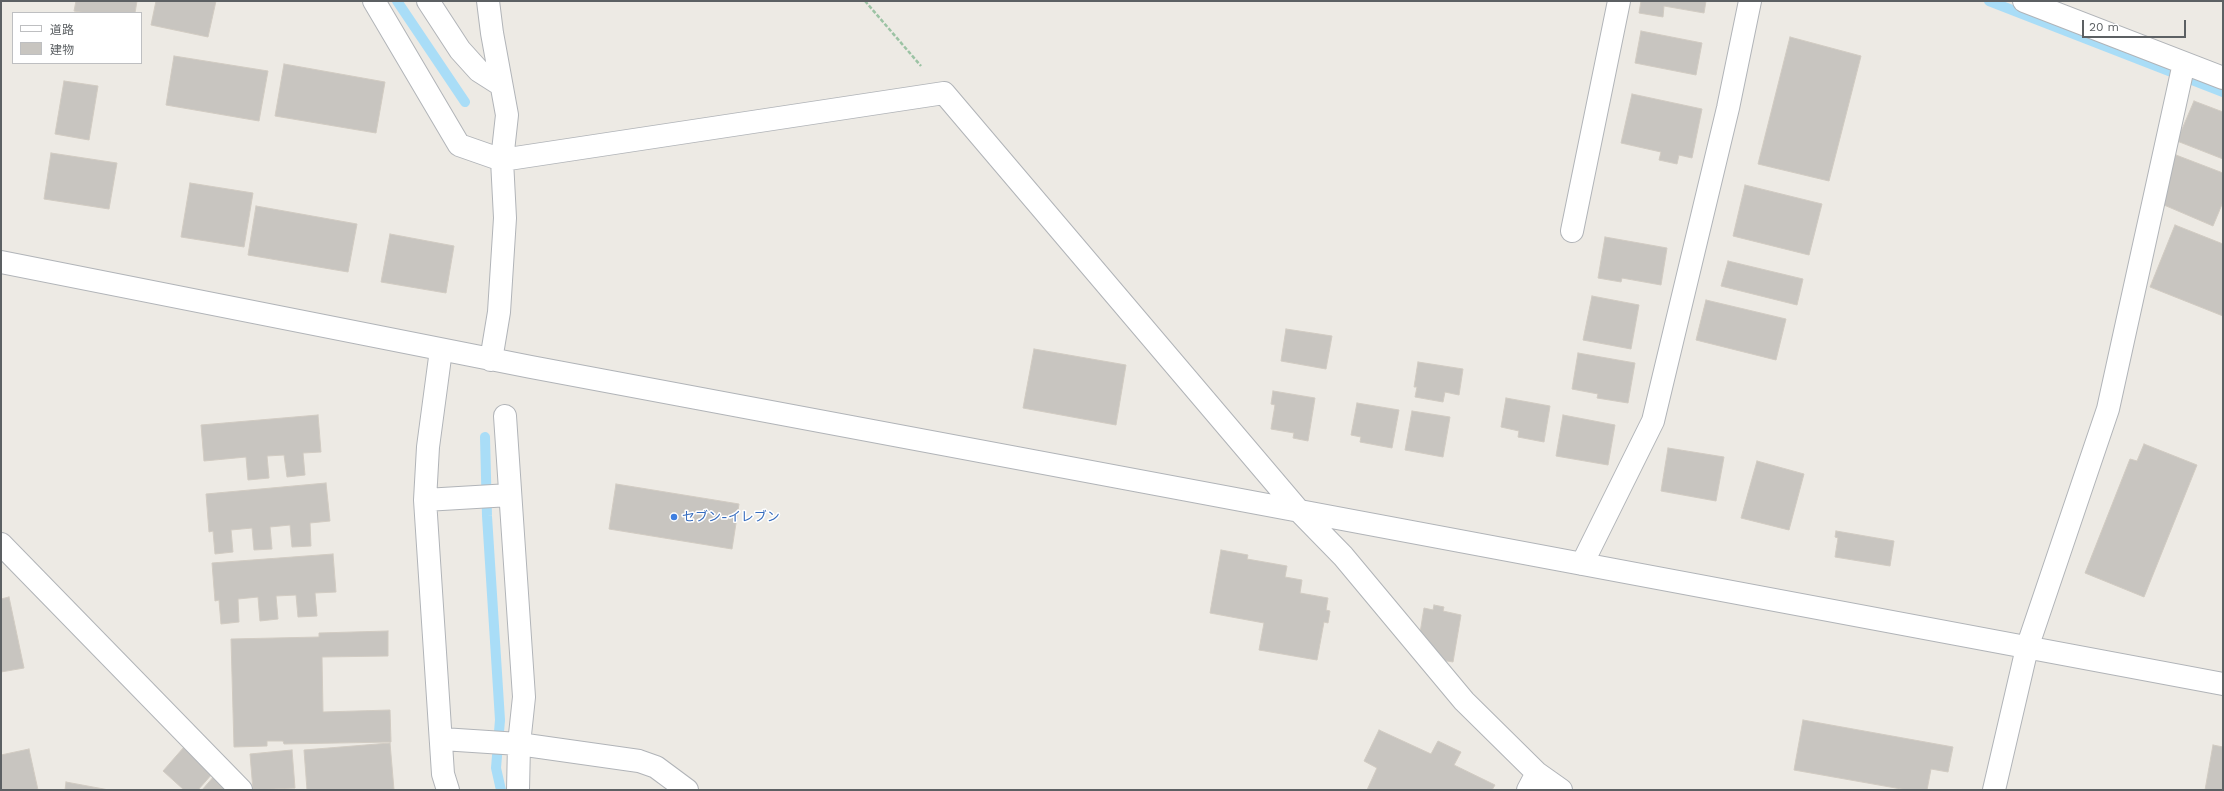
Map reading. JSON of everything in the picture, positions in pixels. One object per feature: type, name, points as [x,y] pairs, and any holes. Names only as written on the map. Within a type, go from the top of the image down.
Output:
[{"type":"street","points":[[374,1],[459,144],[502,160],[944,93],[1300,512],[1343,556],[1532,782],[1561,790]]},
{"type":"street","points":[[428,1],[460,50],[479,71],[501,85]]},
{"type":"street","points":[[488,1],[507,115],[502,160],[505,218],[499,312],[491,360]]},
{"type":"street","points":[[1572,231],[1619,1]]},
{"type":"street","points":[[1582,564],[1654,421],[1728,108],[1750,1]]},
{"type":"street","points":[[2024,1],[2182,73],[2223,78]]},
{"type":"street","points":[[1994,790],[2027,648],[2108,409],[2182,73]]},
{"type":"street","points":[[1,262],[491,360],[2223,684]]},
{"type":"street","points":[[441,350],[428,447],[425,500],[442,740],[443,774],[448,790]]},
{"type":"street","points":[[505,416],[505,495],[524,697],[514,743],[518,790]]},
{"type":"street","points":[[425,500],[505,495]]},
{"type":"street","points":[[1,544],[241,790]]},
{"type":"street","points":[[442,740],[514,743],[639,761],[656,767],[687,790]]},
{"type":"path","points":[[865,1],[944,93]]},
{"type":"building","points":[[76,1],[137,1],[135,12],[74,11]]},
{"type":"building","points":[[156,1],[216,1],[208,37],[151,25]]},
{"type":"building","points":[[1641,1],[1706,1],[1704,13],[1664,6],[1663,17],[1639,13]]},
{"type":"building","points":[[1641,31],[1702,43],[1696,75],[1635,63]]},
{"type":"building","points":[[1790,37],[1861,56],[1829,181],[1758,164]]},
{"type":"building","points":[[174,56],[268,71],[259,121],[166,105]]},
{"type":"building","points":[[284,64],[385,82],[376,133],[275,116]]},
{"type":"building","points":[[64,81],[98,86],[89,140],[55,134]]},
{"type":"building","points":[[1632,94],[1702,109],[1692,158],[1679,155],[1677,164],[1659,160],[1661,152],[1621,143]]},
{"type":"building","points":[[2194,101],[2223,112],[2223,159],[2177,141]]},
{"type":"building","points":[[51,153],[117,163],[109,209],[44,199]]},
{"type":"building","points":[[2176,155],[2223,173],[2223,202],[2213,226],[2157,202]]},
{"type":"building","points":[[190,183],[253,193],[244,247],[181,237]]},
{"type":"building","points":[[1745,185],[1822,204],[1809,255],[1733,236]]},
{"type":"building","points":[[256,206],[357,224],[348,272],[248,255]]},
{"type":"building","points":[[2175,225],[2223,244],[2223,316],[2150,287]]},
{"type":"building","points":[[390,234],[454,246],[446,293],[381,282]]},
{"type":"building","points":[[1605,237],[1667,248],[1661,285],[1622,278],[1621,282],[1598,278]]},
{"type":"building","points":[[1728,261],[1803,279],[1797,305],[1721,286]]},
{"type":"building","points":[[1592,296],[1639,305],[1631,349],[1583,340]]},
{"type":"building","points":[[1706,300],[1786,319],[1776,360],[1696,340]]},
{"type":"building","points":[[1286,329],[1332,336],[1326,369],[1281,361]]},
{"type":"building","points":[[1034,349],[1126,365],[1116,425],[1023,408]]},
{"type":"building","points":[[1578,353],[1635,363],[1628,403],[1597,398],[1598,394],[1572,389]]},
{"type":"building","points":[[1418,362],[1463,369],[1459,395],[1445,392],[1443,402],[1415,397],[1417,387],[1414,387]]},
{"type":"building","points":[[1273,391],[1315,398],[1308,441],[1293,438],[1294,433],[1271,429],[1275,405],[1271,404]]},
{"type":"building","points":[[1506,398],[1550,406],[1544,442],[1518,437],[1519,431],[1501,427]]},
{"type":"building","points":[[1357,403],[1399,410],[1392,448],[1360,442],[1361,437],[1351,435]]},
{"type":"building","points":[[1412,411],[1450,417],[1443,457],[1405,450]]},
{"type":"building","points":[[318,415],[321,452],[303,453],[305,475],[287,477],[284,455],[267,456],[269,478],[248,480],[246,457],[204,461],[201,425]]},
{"type":"building","points":[[1563,415],[1615,425],[1608,465],[1556,456]]},
{"type":"building","points":[[2144,444],[2197,465],[2144,597],[2085,573],[2130,459],[2137,461]]},
{"type":"building","points":[[1668,448],[1724,457],[1716,501],[1661,491]]},
{"type":"building","points":[[1757,461],[1804,474],[1789,530],[1741,518]]},
{"type":"building","points":[[326,483],[330,521],[310,523],[311,546],[292,547],[290,525],[270,527],[272,549],[254,550],[252,528],[231,530],[233,552],[215,554],[213,531],[209,532],[206,494]]},
{"type":"building","name":"セブン-イレブン","points":[[616,484],[739,504],[732,549],[609,529]]},
{"type":"building","points":[[1836,531],[1894,541],[1890,566],[1835,557],[1838,538],[1835,537]]},
{"type":"building","points":[[1221,550],[1248,555],[1247,559],[1287,566],[1285,577],[1302,580],[1300,593],[1328,598],[1326,610],[1330,611],[1328,623],[1324,622],[1317,660],[1259,650],[1264,623],[1210,613]]},
{"type":"building","points":[[333,554],[336,592],[315,593],[317,616],[298,617],[296,595],[276,596],[278,619],[260,621],[258,597],[238,599],[239,622],[221,624],[219,600],[215,601],[212,563]]},
{"type":"building","points":[[9,597],[24,668],[1,672],[1,599]]},
{"type":"building","points":[[1434,605],[1444,607],[1443,611],[1461,615],[1453,662],[1441,660],[1420,633],[1424,608],[1433,610]]},
{"type":"building","points":[[388,631],[388,656],[322,657],[323,712],[390,710],[391,742],[284,744],[283,741],[267,741],[267,746],[234,747],[231,639],[319,637],[319,633]]},
{"type":"building","points":[[1803,720],[1953,747],[1948,772],[1931,769],[1927,790],[1907,790],[1794,770]]},
{"type":"building","points":[[1379,730],[1431,754],[1438,741],[1461,752],[1454,765],[1495,785],[1492,790],[1367,790],[1377,768],[1364,761]]},
{"type":"building","points":[[390,743],[394,790],[307,790],[304,750]]},
{"type":"building","points":[[2213,745],[2223,747],[2223,790],[2205,790]]},
{"type":"building","points":[[184,747],[213,773],[198,790],[184,790],[163,771]]},
{"type":"building","points":[[29,749],[38,790],[1,790],[1,755]]},
{"type":"building","points":[[292,750],[295,788],[253,790],[250,754]]},
{"type":"building","points":[[215,775],[232,790],[202,790]]},
{"type":"building","points":[[66,782],[109,790],[65,790]]},
{"type":"waterway","points":[[397,1],[465,102]]},
{"type":"waterway","points":[[1989,1],[2223,92]]},
{"type":"waterway","points":[[485,437],[487,516],[500,720],[496,768],[501,790]]},
{"type":"place","name":"セブン-イレブン","points":[[674,517]]}]
